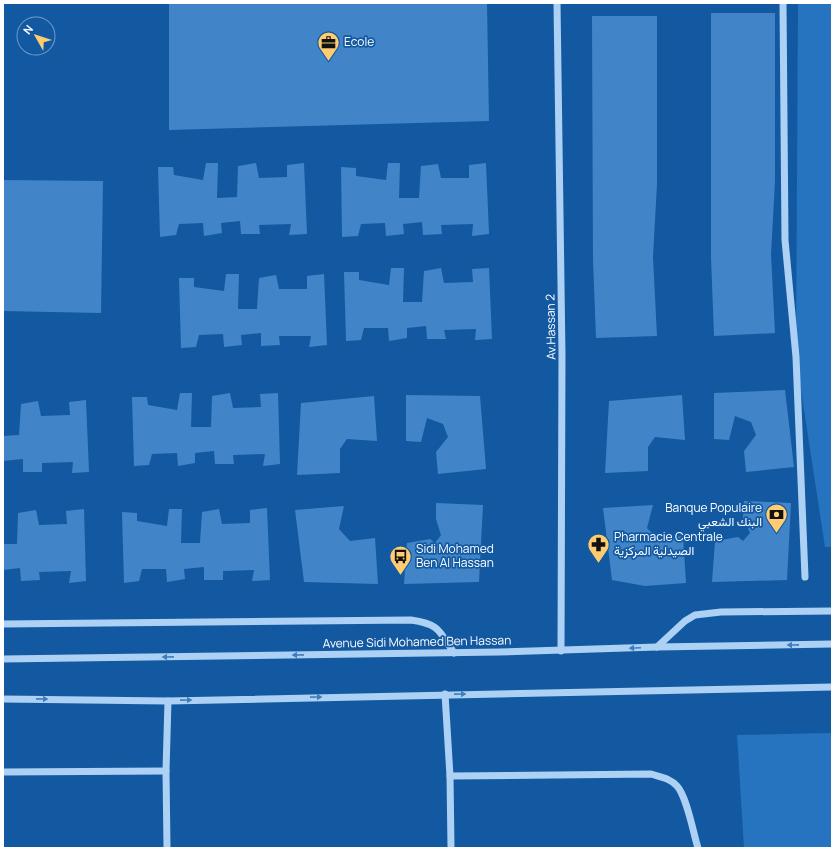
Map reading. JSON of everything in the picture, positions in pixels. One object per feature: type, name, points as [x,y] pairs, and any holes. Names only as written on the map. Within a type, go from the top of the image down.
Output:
[{"type":"street","name":"Av.Hassan 2","points":[[557,3],[562,355],[561,651]]},
{"type":"street","points":[[783,3],[785,240],[796,357],[805,577]]},
{"type":"street","points":[[657,647],[685,621],[695,615],[721,612],[832,611]]},
{"type":"street","points":[[3,624],[411,620],[426,623],[435,627],[441,632],[454,653]]},
{"type":"street","name":"Avenue Sidi Mohamed Ben Hassan","points":[[3,659],[454,653],[832,644]]},
{"type":"street","points":[[3,699],[168,701],[832,687]]},
{"type":"street","points":[[445,694],[450,776],[451,848]]},
{"type":"street","points":[[168,701],[166,771],[168,848]]},
{"type":"street","points":[[3,772],[166,771]]},
{"type":"street","points":[[450,776],[651,774],[667,778],[677,786],[683,796],[698,848]]},
{"type":"shaded area","points":[[798,3],[832,3],[832,547],[825,547],[796,357]]},
{"type":"shaded area","points":[[832,733],[832,848],[744,848],[737,735]]},
{"type":"building","name":"Ecole","points":[[169,3],[487,3],[489,121],[169,130]]},
{"type":"building","points":[[711,13],[775,13],[775,181],[771,254],[775,333],[714,336],[711,257]]},
{"type":"building","points":[[592,16],[657,16],[657,184],[653,257],[657,336],[596,338],[593,260]]},
{"type":"building","points":[[206,163],[218,163],[217,198],[237,197],[238,166],[256,163],[259,178],[287,177],[287,165],[304,163],[307,234],[289,235],[291,224],[259,225],[260,234],[241,234],[240,221],[221,223],[222,233],[204,236],[203,223],[179,224],[176,235],[160,237],[158,167],[173,167],[174,175],[203,180]]},
{"type":"building","points":[[388,163],[400,163],[399,198],[419,198],[421,166],[438,164],[441,178],[469,178],[469,165],[486,163],[489,234],[472,236],[473,224],[441,225],[442,234],[423,235],[422,222],[403,224],[404,234],[386,236],[385,223],[361,224],[358,236],[342,237],[341,167],[356,168],[356,176],[386,180]]},
{"type":"building","points":[[3,180],[103,181],[101,313],[3,311]]},
{"type":"building","points":[[391,268],[404,268],[403,302],[422,302],[424,271],[441,268],[444,283],[473,282],[472,269],[489,268],[492,339],[475,340],[476,329],[444,330],[446,339],[427,339],[426,326],[407,328],[407,338],[389,341],[388,328],[364,328],[361,340],[346,341],[344,272],[359,272],[359,280],[389,285]]},
{"type":"building","points":[[226,274],[239,274],[238,309],[257,309],[259,278],[276,275],[279,289],[307,289],[307,276],[324,274],[327,345],[309,347],[311,336],[279,336],[280,345],[261,346],[261,333],[241,335],[242,345],[224,347],[223,334],[199,335],[196,347],[181,348],[179,278],[194,278],[194,287],[224,291]]},
{"type":"building","points":[[785,390],[794,467],[746,472],[744,451],[756,435],[751,422],[735,416],[729,440],[714,439],[714,393]]},
{"type":"building","points":[[180,393],[192,393],[191,427],[211,427],[212,396],[230,393],[233,408],[261,407],[260,394],[278,393],[280,464],[263,466],[265,454],[233,455],[234,464],[215,464],[214,451],[195,453],[195,463],[178,466],[177,453],[152,454],[149,465],[134,466],[132,397],[147,397],[148,405],[177,410]]},
{"type":"building","points":[[406,395],[480,396],[486,469],[438,474],[436,452],[448,437],[443,424],[427,418],[421,442],[406,441]]},
{"type":"building","points":[[682,395],[685,440],[655,437],[648,447],[648,471],[605,473],[609,401]]},
{"type":"building","points":[[374,396],[377,441],[347,439],[340,449],[340,473],[297,475],[301,403]]},
{"type":"building","points":[[86,400],[89,472],[72,473],[73,462],[42,463],[42,472],[23,472],[23,459],[3,461],[3,436],[19,435],[21,404],[38,401],[41,416],[70,415],[69,402]]},
{"type":"building","points":[[744,501],[791,503],[787,580],[712,582],[715,541],[738,537],[743,541],[750,533],[743,517]]},
{"type":"building","points":[[436,503],[483,505],[479,582],[404,584],[407,543],[430,539],[435,543],[441,535],[436,519]]},
{"type":"building","points":[[653,505],[647,528],[658,539],[683,536],[686,583],[645,586],[612,580],[603,508]]},
{"type":"building","points":[[344,506],[339,529],[350,541],[375,538],[378,584],[304,582],[295,510]]},
{"type":"building","points":[[267,508],[270,580],[252,581],[254,570],[223,571],[223,580],[204,580],[204,567],[184,569],[185,579],[167,582],[166,569],[142,569],[139,581],[124,583],[122,512],[137,513],[137,521],[167,526],[169,509],[182,509],[181,543],[200,543],[202,512],[219,509],[222,524],[250,523],[250,510]]},
{"type":"building","points":[[84,509],[86,581],[69,583],[71,571],[39,572],[40,580],[21,581],[20,568],[3,570],[3,544],[17,544],[18,513],[36,510],[39,525],[67,524],[66,511]]},
{"type":"place","name":"Ecole","points":[[329,62]]},
{"type":"place","name":"Banque Populaire البنك الشعبي","points":[[777,534]]},
{"type":"place","name":"Pharmacie Centrale الصيدلية المركزية","points":[[598,564]]},
{"type":"place","name":"Sidi Mohamed Ben Al Hassan","points":[[400,576]]}]
